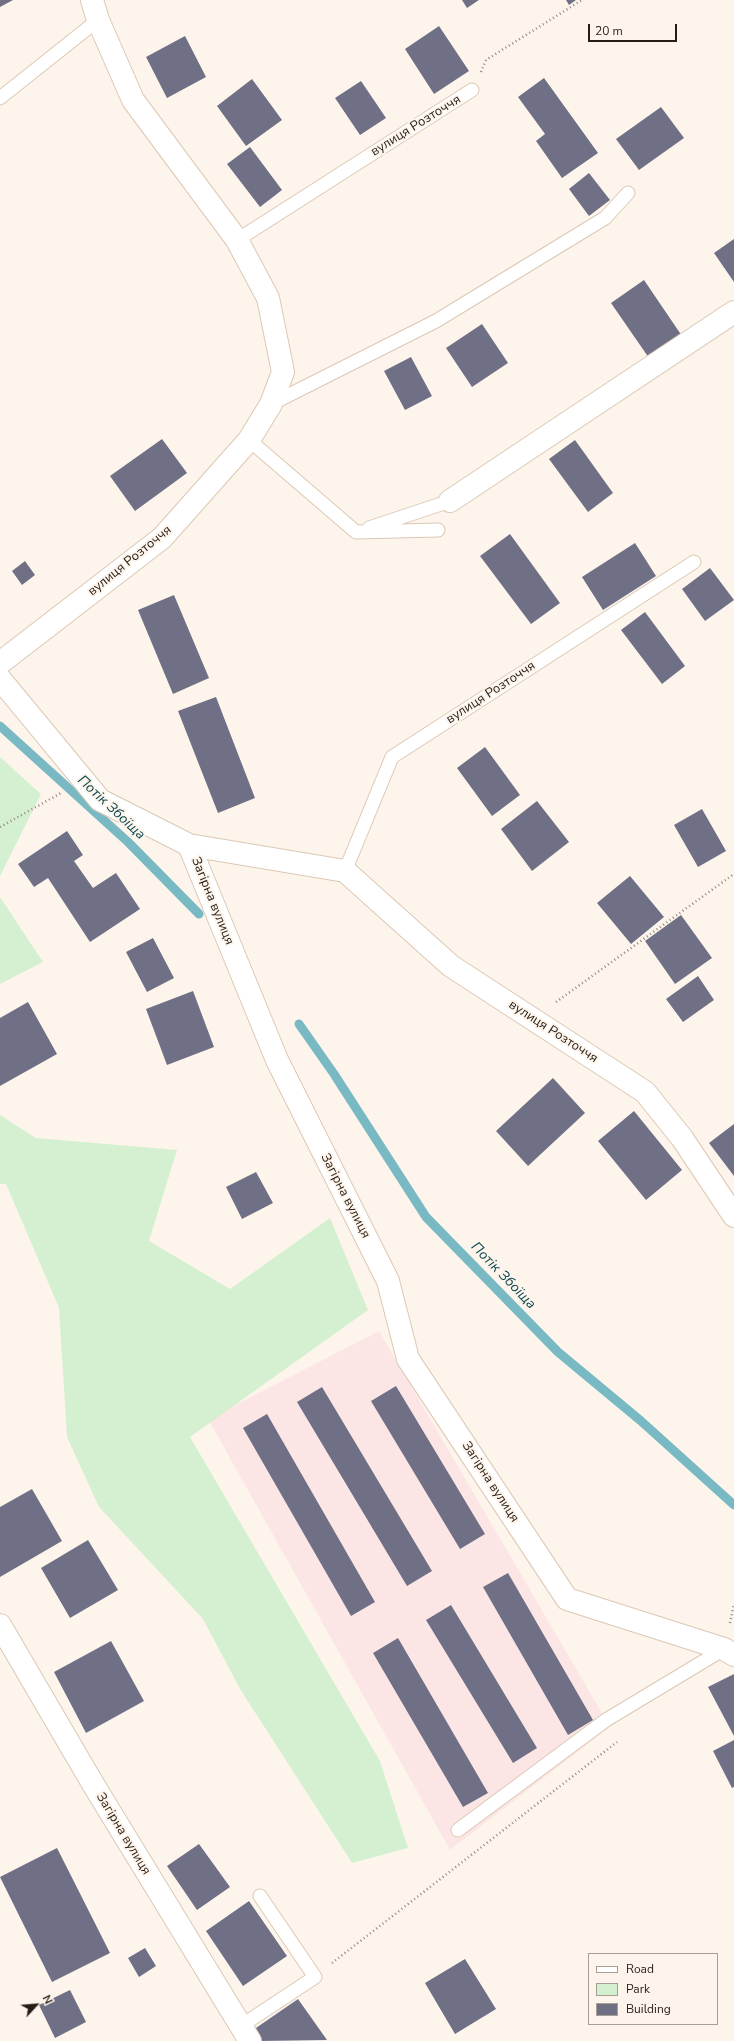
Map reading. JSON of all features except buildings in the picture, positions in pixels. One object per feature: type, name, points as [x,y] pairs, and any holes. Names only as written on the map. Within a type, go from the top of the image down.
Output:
[{"type":"street","name":"вулиця Розточчя","points":[[0,663],[162,538],[250,440],[271,404],[283,372],[268,298],[237,240],[133,100],[95,10]]},
{"type":"street","points":[[450,501],[734,312]]},
{"type":"street","name":"Загірна вулиця","points":[[0,679],[100,800],[189,845],[277,1060],[388,1280],[408,1359],[567,1599],[729,1652]]},
{"type":"street","points":[[189,845],[345,871]]},
{"type":"street","name":"вулиця Розточчя","points":[[345,871],[451,966],[645,1092],[682,1138],[734,1216]]},
{"type":"street","name":"Загірна вулиця","points":[[0,1625],[92,1784],[246,2034]]},
{"type":"lane","points":[[0,98],[95,10]]},
{"type":"lane","name":"вулиця Розточчя","points":[[237,240],[472,90]]},
{"type":"lane","points":[[271,404],[436,321],[605,218],[628,193]]},
{"type":"lane","points":[[250,440],[356,532],[438,530]]},
{"type":"lane","points":[[356,532],[450,501]]},
{"type":"lane","name":"вулиця Розточчя","points":[[345,871],[392,757],[694,562]]},
{"type":"lane","points":[[458,1830],[606,1720],[729,1652]]},
{"type":"lane","points":[[246,2034],[315,1977],[260,1896]]},
{"type":"path","name":"вулиця Розточчя","points":[[472,90],[486,60],[582,0]]},
{"type":"path","points":[[0,827],[84,781]]},
{"type":"path","points":[[533,1019],[734,874]]},
{"type":"path","points":[[315,1977],[620,1740],[626,1708]]},
{"type":"shaded area","points":[[379,1331],[610,1727],[450,1850],[208,1419]]},
{"type":"green space","points":[[0,757],[41,794],[0,876]]},
{"type":"green space","points":[[0,897],[43,962],[0,984]]},
{"type":"green space","points":[[0,1115],[36,1138],[177,1150],[149,1241],[230,1289],[330,1218],[368,1310],[190,1437],[380,1761],[408,1848],[352,1863],[240,1689],[203,1619],[99,1507],[67,1437],[59,1308],[6,1184],[0,1184]]},
{"type":"waterway","name":"Потік Збоїща","points":[[0,726],[128,842],[199,914]]},
{"type":"waterway","name":"Потік Збоїща","points":[[299,1024],[334,1074],[426,1217],[558,1352],[641,1421],[734,1505]]}]
